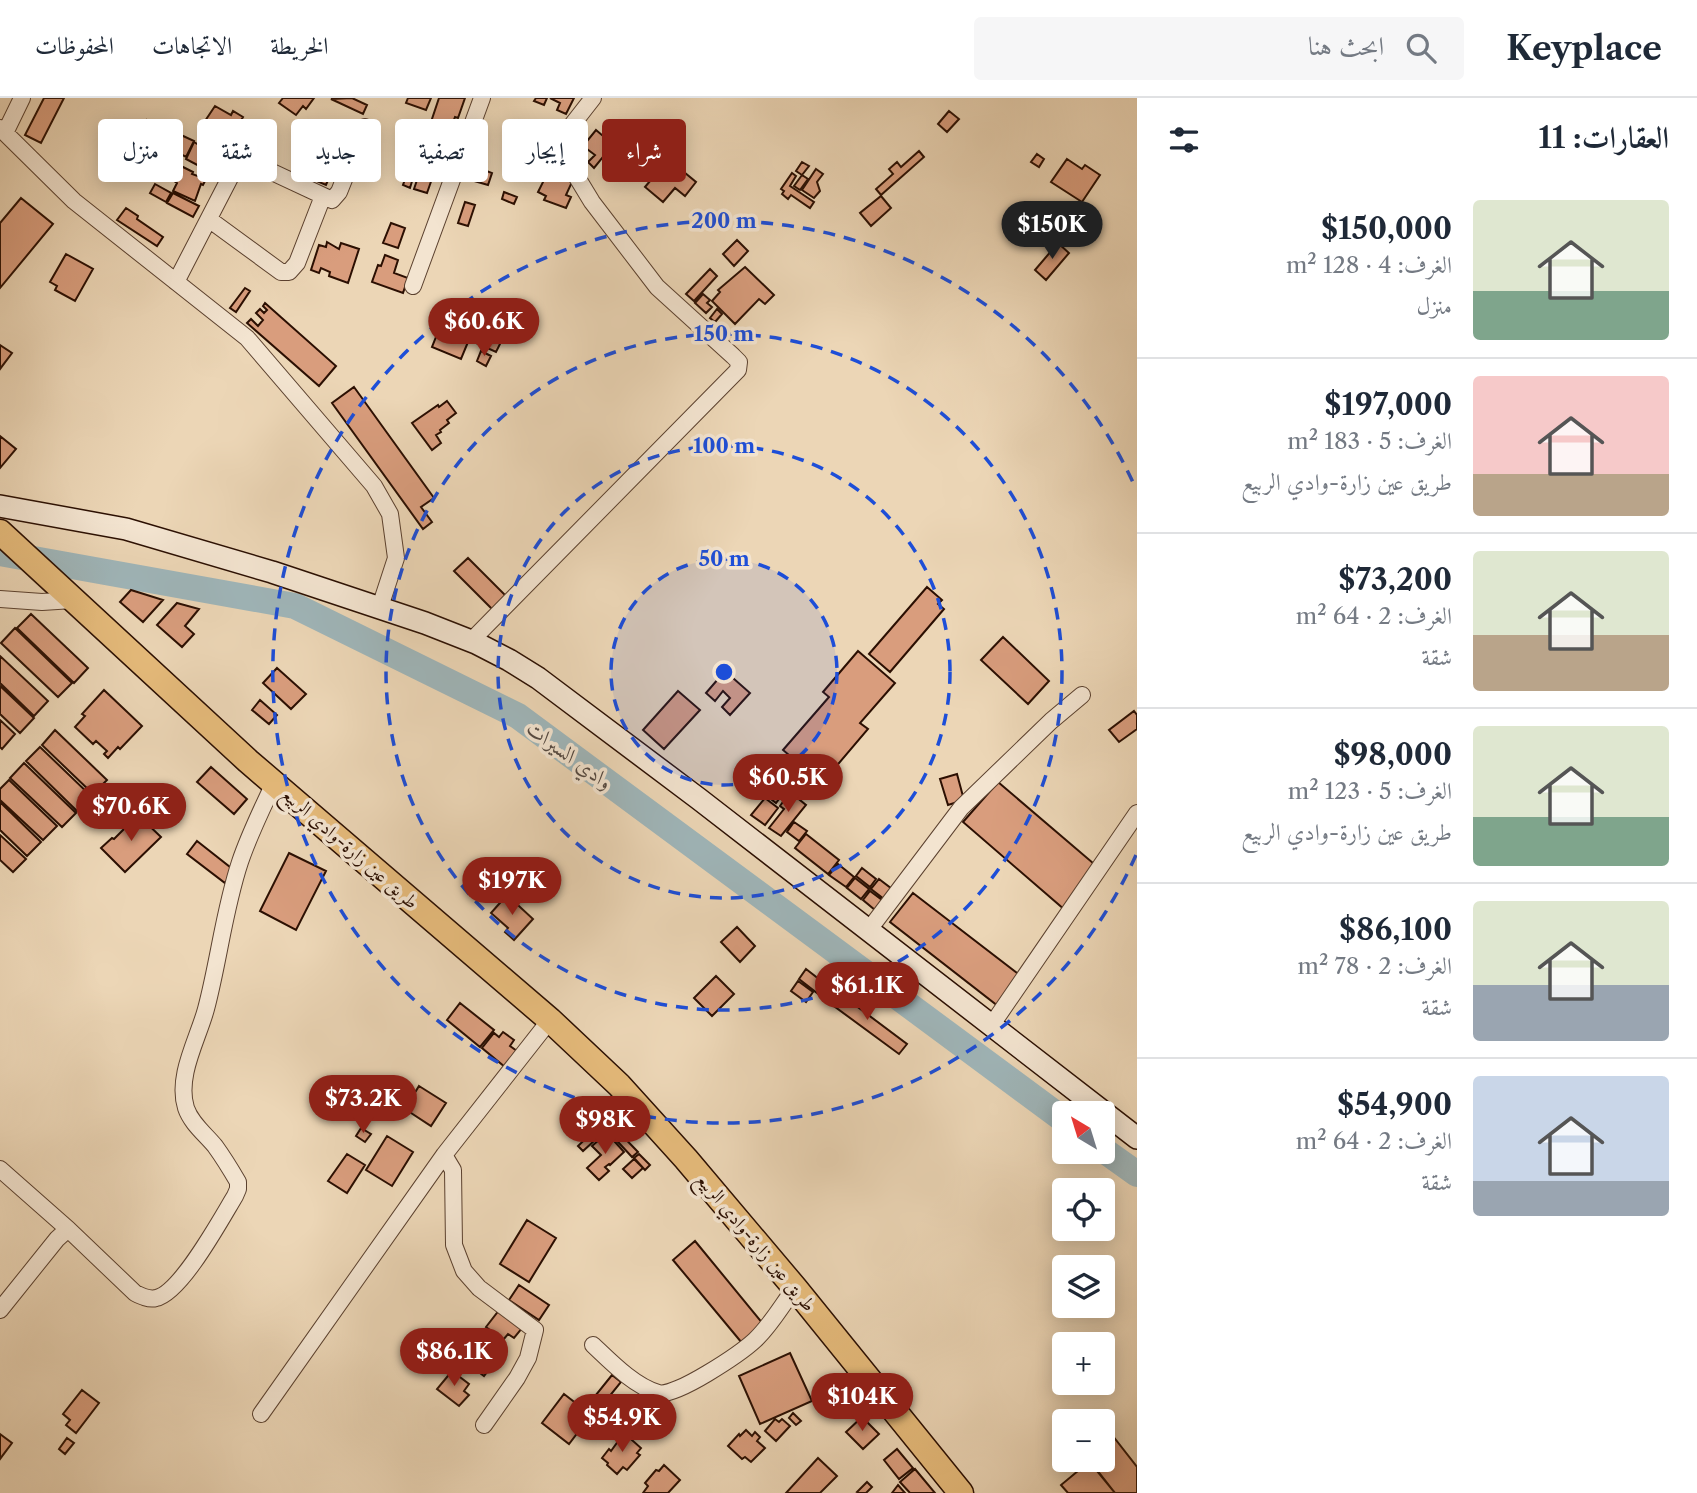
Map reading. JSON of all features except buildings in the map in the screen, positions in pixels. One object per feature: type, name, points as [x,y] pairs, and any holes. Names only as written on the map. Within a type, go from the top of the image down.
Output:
[{"type":"main road","points":[[0,506],[126,529],[380,607],[471,642],[538,678],[1137,1138]]},
{"type":"main road","name":"طريق عين زارة-وادي الربيع","points":[[2,534],[274,783],[550,1020],[619,1085],[686,1159],[795,1288],[961,1493]]},
{"type":"street","points":[[22,98],[2,131],[74,201],[247,338],[374,486],[390,514],[396,558],[380,607]]},
{"type":"street","points":[[413,286],[482,98]]},
{"type":"street","points":[[471,642],[738,370],[738,362],[733,356],[657,287],[592,202],[575,174],[561,139],[593,98]]},
{"type":"street","points":[[176,282],[237,164],[244,159],[332,200],[343,182]]},
{"type":"street","points":[[210,220],[281,272],[289,272],[296,263],[323,196]]},
{"type":"street","points":[[0,599],[42,602],[73,600]]},
{"type":"street","points":[[869,931],[961,808],[1051,721],[1082,695]]},
{"type":"street","points":[[0,1169],[68,1228],[135,1293],[154,1299],[172,1289],[203,1250],[238,1189],[238,1182],[186,1109],[183,1094],[185,1078],[216,970],[220,937],[240,863],[274,783]]},
{"type":"street","points":[[991,1026],[1137,813]]},
{"type":"street","points":[[261,1413],[444,1155],[550,1020]]},
{"type":"street","points":[[444,1155],[453,1170],[454,1245],[464,1271],[479,1288],[535,1330],[528,1358],[484,1425]]},
{"type":"street","points":[[0,1310],[68,1228]]},
{"type":"street","points":[[593,1345],[635,1381],[660,1394],[672,1392],[686,1387],[756,1339],[795,1288]]},
{"type":"waterway","name":"وادي السيرات","points":[[0,553],[295,606],[518,716],[1052,1111]]},
{"type":"waterway","name":"وادي السيرات","points":[[1115,1158],[1137,1174]]}]
